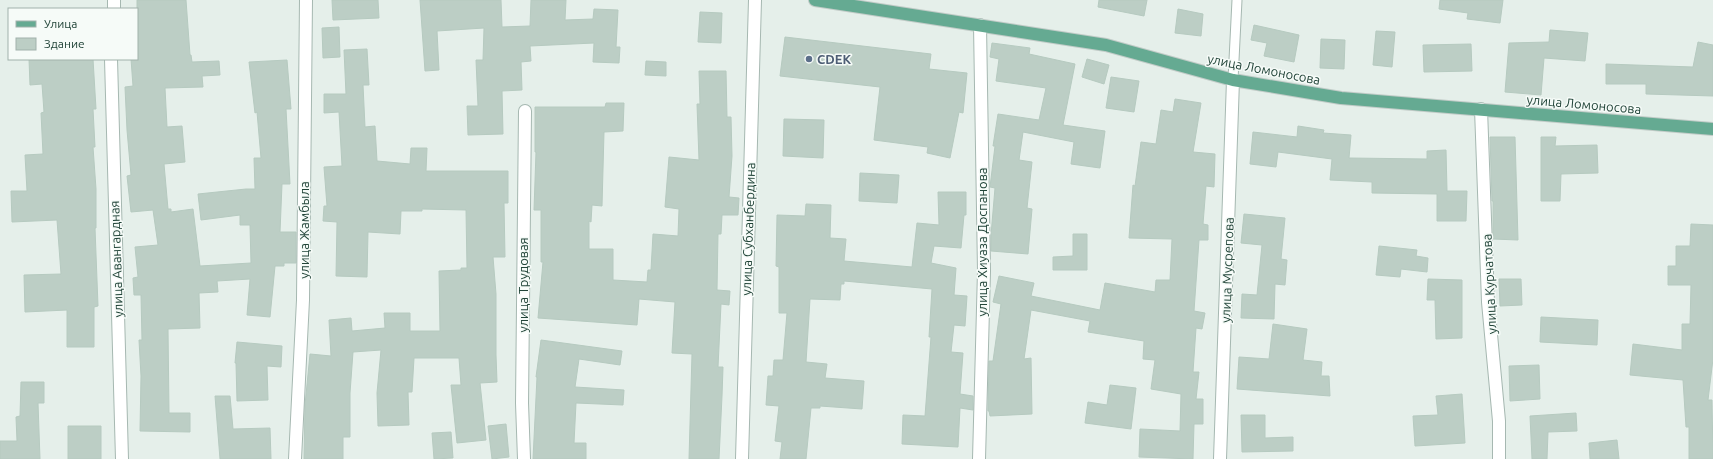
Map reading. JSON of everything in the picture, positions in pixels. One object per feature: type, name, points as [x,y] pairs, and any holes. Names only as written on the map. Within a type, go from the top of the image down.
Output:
[{"type":"main road","name":"улица Ломоносова","points":[[815,0],[1106,45],[1232,80],[1341,98],[1481,108],[1713,129]]},
{"type":"street","name":"улица Жамбыла","points":[[295,459],[303,300],[306,0]]},
{"type":"street","name":"улица Субханбердина","points":[[742,459],[755,0]]},
{"type":"street","name":"улица Хиуаза Доспанова","points":[[979,459],[984,271],[980,25]]},
{"type":"street","name":"улица Авангардная","points":[[111,60],[122,459]]},
{"type":"street","name":"улица Мусрепова","points":[[1220,459],[1232,80]]},
{"type":"street","name":"улица Курчатова","points":[[1481,108],[1488,302],[1500,421],[1499,459]]},
{"type":"street","name":"улица Трудовая","points":[[524,459],[522,403],[525,111]]},
{"type":"lane","points":[[1232,80],[1237,0]]},
{"type":"building","points":[[137,0],[186,0],[190,55],[192,62],[219,61],[220,75],[202,76],[203,87],[165,88],[167,127],[182,126],[185,162],[164,164],[168,209],[171,209],[171,212],[193,209],[200,266],[251,263],[250,225],[240,225],[240,215],[201,220],[198,194],[255,189],[254,158],[261,158],[257,112],[255,113],[249,62],[287,60],[291,109],[286,109],[290,184],[282,184],[280,232],[296,232],[296,263],[284,263],[284,266],[275,266],[270,317],[247,315],[250,279],[217,281],[218,292],[199,293],[200,328],[168,329],[169,413],[190,413],[190,432],[140,431],[141,376],[139,340],[142,340],[141,295],[134,295],[133,278],[138,277],[135,247],[158,245],[153,210],[131,212],[127,176],[131,175],[125,87],[133,86],[131,60],[138,60]]},
{"type":"building","points":[[332,0],[378,0],[379,18],[333,20]]},
{"type":"building","points":[[420,0],[501,0],[502,27],[530,26],[531,0],[566,0],[565,20],[593,19],[594,9],[618,10],[616,47],[620,47],[619,63],[593,62],[594,43],[530,46],[531,61],[521,62],[522,90],[502,91],[503,134],[468,135],[467,106],[478,106],[476,60],[483,60],[484,28],[437,31],[439,70],[425,71]]},
{"type":"building","points":[[1099,0],[1147,0],[1144,16],[1098,7]]},
{"type":"building","points":[[1440,0],[1503,0],[1500,23],[1467,19],[1468,13],[1439,9]]},
{"type":"building","points":[[1178,9],[1203,14],[1201,36],[1175,33]]},
{"type":"building","points":[[700,12],[722,13],[721,43],[698,42]]},
{"type":"building","points":[[1254,25],[1299,35],[1294,62],[1264,56],[1267,43],[1251,40]]},
{"type":"building","points":[[339,27],[340,57],[323,58],[322,28]]},
{"type":"building","points":[[1550,30],[1588,33],[1585,61],[1544,58],[1541,95],[1505,92],[1509,43],[1549,42]]},
{"type":"building","points":[[1376,31],[1395,32],[1392,67],[1373,65]]},
{"type":"building","points":[[785,37],[931,54],[929,69],[967,73],[963,113],[959,112],[950,158],[927,153],[928,147],[874,140],[880,87],[780,76]]},
{"type":"building","points":[[1321,39],[1345,40],[1344,69],[1320,68]]},
{"type":"building","points":[[1698,42],[1713,45],[1713,96],[1646,94],[1646,84],[1606,84],[1606,64],[1693,67]]},
{"type":"building","points":[[992,43],[1030,48],[1029,54],[1075,64],[1063,125],[1105,131],[1100,168],[1071,164],[1074,142],[1023,132],[1019,160],[1032,162],[1027,208],[1032,209],[1028,254],[991,251],[995,188],[990,187],[995,146],[993,146],[998,114],[1039,120],[1046,88],[996,81],[999,59],[990,57]]},
{"type":"building","points":[[1471,44],[1472,71],[1424,72],[1423,45]]},
{"type":"building","points":[[367,49],[369,85],[363,85],[365,127],[375,126],[377,161],[410,164],[411,148],[427,148],[426,171],[508,171],[508,203],[504,203],[505,257],[493,257],[496,294],[497,382],[480,383],[486,440],[457,443],[451,385],[461,385],[459,358],[414,358],[412,392],[408,392],[409,425],[378,426],[377,393],[381,350],[353,352],[350,393],[350,437],[343,437],[343,459],[304,459],[305,405],[310,354],[331,356],[329,320],[351,318],[352,331],[385,328],[384,313],[410,313],[410,331],[440,331],[439,271],[461,270],[461,268],[467,268],[466,210],[422,209],[422,211],[401,211],[400,234],[368,232],[367,277],[336,276],[337,222],[323,221],[324,206],[327,206],[324,167],[342,166],[339,112],[324,113],[324,94],[346,94],[344,50]]},
{"type":"building","points":[[1087,59],[1109,65],[1104,84],[1082,77]]},
{"type":"building","points":[[29,60],[93,60],[96,109],[93,109],[95,147],[93,147],[96,189],[95,228],[98,306],[94,307],[94,347],[67,347],[67,310],[25,312],[24,275],[61,274],[57,220],[12,222],[11,191],[27,191],[25,155],[43,154],[41,113],[44,112],[42,84],[30,85]]},
{"type":"building","points":[[646,61],[666,62],[666,76],[645,75]]},
{"type":"building","points":[[699,71],[726,71],[727,117],[731,117],[732,156],[729,197],[739,198],[738,215],[722,215],[721,234],[718,234],[717,290],[730,291],[729,305],[721,304],[718,367],[723,367],[719,459],[689,459],[692,354],[672,353],[675,302],[639,299],[637,325],[538,318],[543,262],[541,262],[541,210],[534,210],[536,152],[535,107],[605,107],[606,103],[624,103],[623,131],[604,132],[602,206],[592,205],[591,222],[589,221],[589,249],[613,249],[613,280],[647,282],[648,270],[651,270],[653,234],[678,236],[679,209],[665,207],[669,157],[699,160],[697,104],[700,104]]},
{"type":"building","points":[[1111,77],[1139,81],[1134,112],[1106,108]]},
{"type":"building","points":[[1175,99],[1201,103],[1193,152],[1215,154],[1214,187],[1206,186],[1203,224],[1208,225],[1208,240],[1199,240],[1194,311],[1205,313],[1202,329],[1196,328],[1193,372],[1199,372],[1196,399],[1203,399],[1203,424],[1194,424],[1193,459],[1139,457],[1140,429],[1180,431],[1181,394],[1151,389],[1155,360],[1143,359],[1144,341],[1088,332],[1090,321],[1031,310],[1024,359],[1031,358],[1032,414],[990,416],[988,411],[989,361],[993,361],[1001,304],[993,302],[999,276],[1034,283],[1031,296],[1100,310],[1105,283],[1155,292],[1156,280],[1170,280],[1172,239],[1129,238],[1133,185],[1135,186],[1141,142],[1156,144],[1161,110],[1173,112]]},
{"type":"building","points":[[784,119],[824,120],[823,158],[783,156]]},
{"type":"building","points":[[1298,126],[1324,130],[1323,133],[1351,135],[1349,158],[1427,159],[1427,151],[1446,150],[1447,191],[1467,191],[1466,221],[1437,221],[1437,194],[1372,193],[1372,182],[1330,180],[1332,159],[1278,152],[1276,167],[1250,164],[1253,132],[1297,137]]},
{"type":"building","points":[[1490,137],[1515,137],[1518,240],[1493,239]]},
{"type":"building","points":[[1541,137],[1556,137],[1555,146],[1597,145],[1598,173],[1561,174],[1560,201],[1541,201]]},
{"type":"building","points":[[860,173],[899,175],[897,203],[859,201]]},
{"type":"building","points":[[938,192],[966,192],[966,215],[964,215],[961,248],[934,246],[931,263],[956,268],[954,295],[967,296],[965,326],[954,325],[951,352],[963,353],[960,394],[973,396],[973,410],[960,408],[958,447],[902,444],[903,415],[925,416],[931,337],[929,337],[932,289],[844,281],[844,284],[841,284],[840,300],[810,299],[806,362],[827,364],[825,378],[864,381],[862,409],[820,406],[820,408],[811,408],[806,459],[780,459],[782,442],[775,441],[779,406],[766,405],[768,376],[773,376],[774,360],[783,360],[787,313],[779,313],[779,267],[776,266],[777,215],[805,216],[806,204],[831,205],[830,238],[846,239],[844,261],[912,267],[917,223],[939,225]]},
{"type":"building","points":[[1244,214],[1285,218],[1281,259],[1287,260],[1285,285],[1275,284],[1274,319],[1241,318],[1242,294],[1257,295],[1262,245],[1241,243]]},
{"type":"building","points":[[1691,224],[1713,225],[1713,359],[1708,400],[1712,400],[1713,459],[1689,459],[1689,427],[1686,427],[1683,380],[1630,375],[1633,344],[1682,350],[1682,324],[1690,324],[1691,285],[1668,285],[1668,266],[1676,266],[1676,246],[1690,246]]},
{"type":"building","points":[[1073,234],[1087,234],[1087,270],[1053,270],[1053,257],[1073,256]]},
{"type":"building","points":[[1379,246],[1417,250],[1416,256],[1428,258],[1427,272],[1401,269],[1400,277],[1376,275]]},
{"type":"building","points":[[1428,279],[1462,280],[1462,338],[1436,339],[1435,300],[1427,300]]},
{"type":"building","points":[[1499,279],[1521,279],[1522,305],[1500,306]]},
{"type":"building","points":[[1541,317],[1598,320],[1597,345],[1540,342]]},
{"type":"building","points":[[1273,324],[1307,329],[1303,360],[1322,362],[1321,376],[1329,376],[1330,396],[1237,389],[1239,357],[1269,359]]},
{"type":"building","points":[[541,340],[622,351],[620,365],[579,359],[575,387],[624,390],[623,405],[576,403],[574,443],[586,443],[586,459],[533,459],[536,377]]},
{"type":"building","points":[[237,342],[282,346],[281,367],[267,366],[268,400],[237,401],[235,363]]},
{"type":"building","points":[[1539,365],[1540,399],[1510,401],[1509,366]]},
{"type":"building","points":[[21,382],[44,382],[44,403],[38,403],[40,459],[0,459],[0,441],[17,441],[16,417],[20,416]]},
{"type":"building","points":[[1110,385],[1136,388],[1131,429],[1085,423],[1088,402],[1107,405]]},
{"type":"building","points":[[1462,394],[1465,443],[1415,446],[1413,416],[1438,415],[1436,396]]},
{"type":"building","points":[[215,396],[230,396],[233,429],[270,428],[271,459],[220,459]]},
{"type":"building","points":[[1576,413],[1577,431],[1548,432],[1547,459],[1532,459],[1530,416]]},
{"type":"building","points":[[1241,415],[1265,415],[1265,438],[1293,437],[1293,451],[1242,452]]},
{"type":"building","points":[[506,424],[509,457],[492,459],[488,426]]},
{"type":"building","points":[[68,426],[101,426],[101,459],[68,459]]},
{"type":"building","points":[[451,432],[453,458],[434,459],[432,433]]},
{"type":"building","points":[[1617,440],[1619,459],[1590,459],[1589,443]]},
{"type":"place","name":"CDEK","points":[[809,59]]}]
